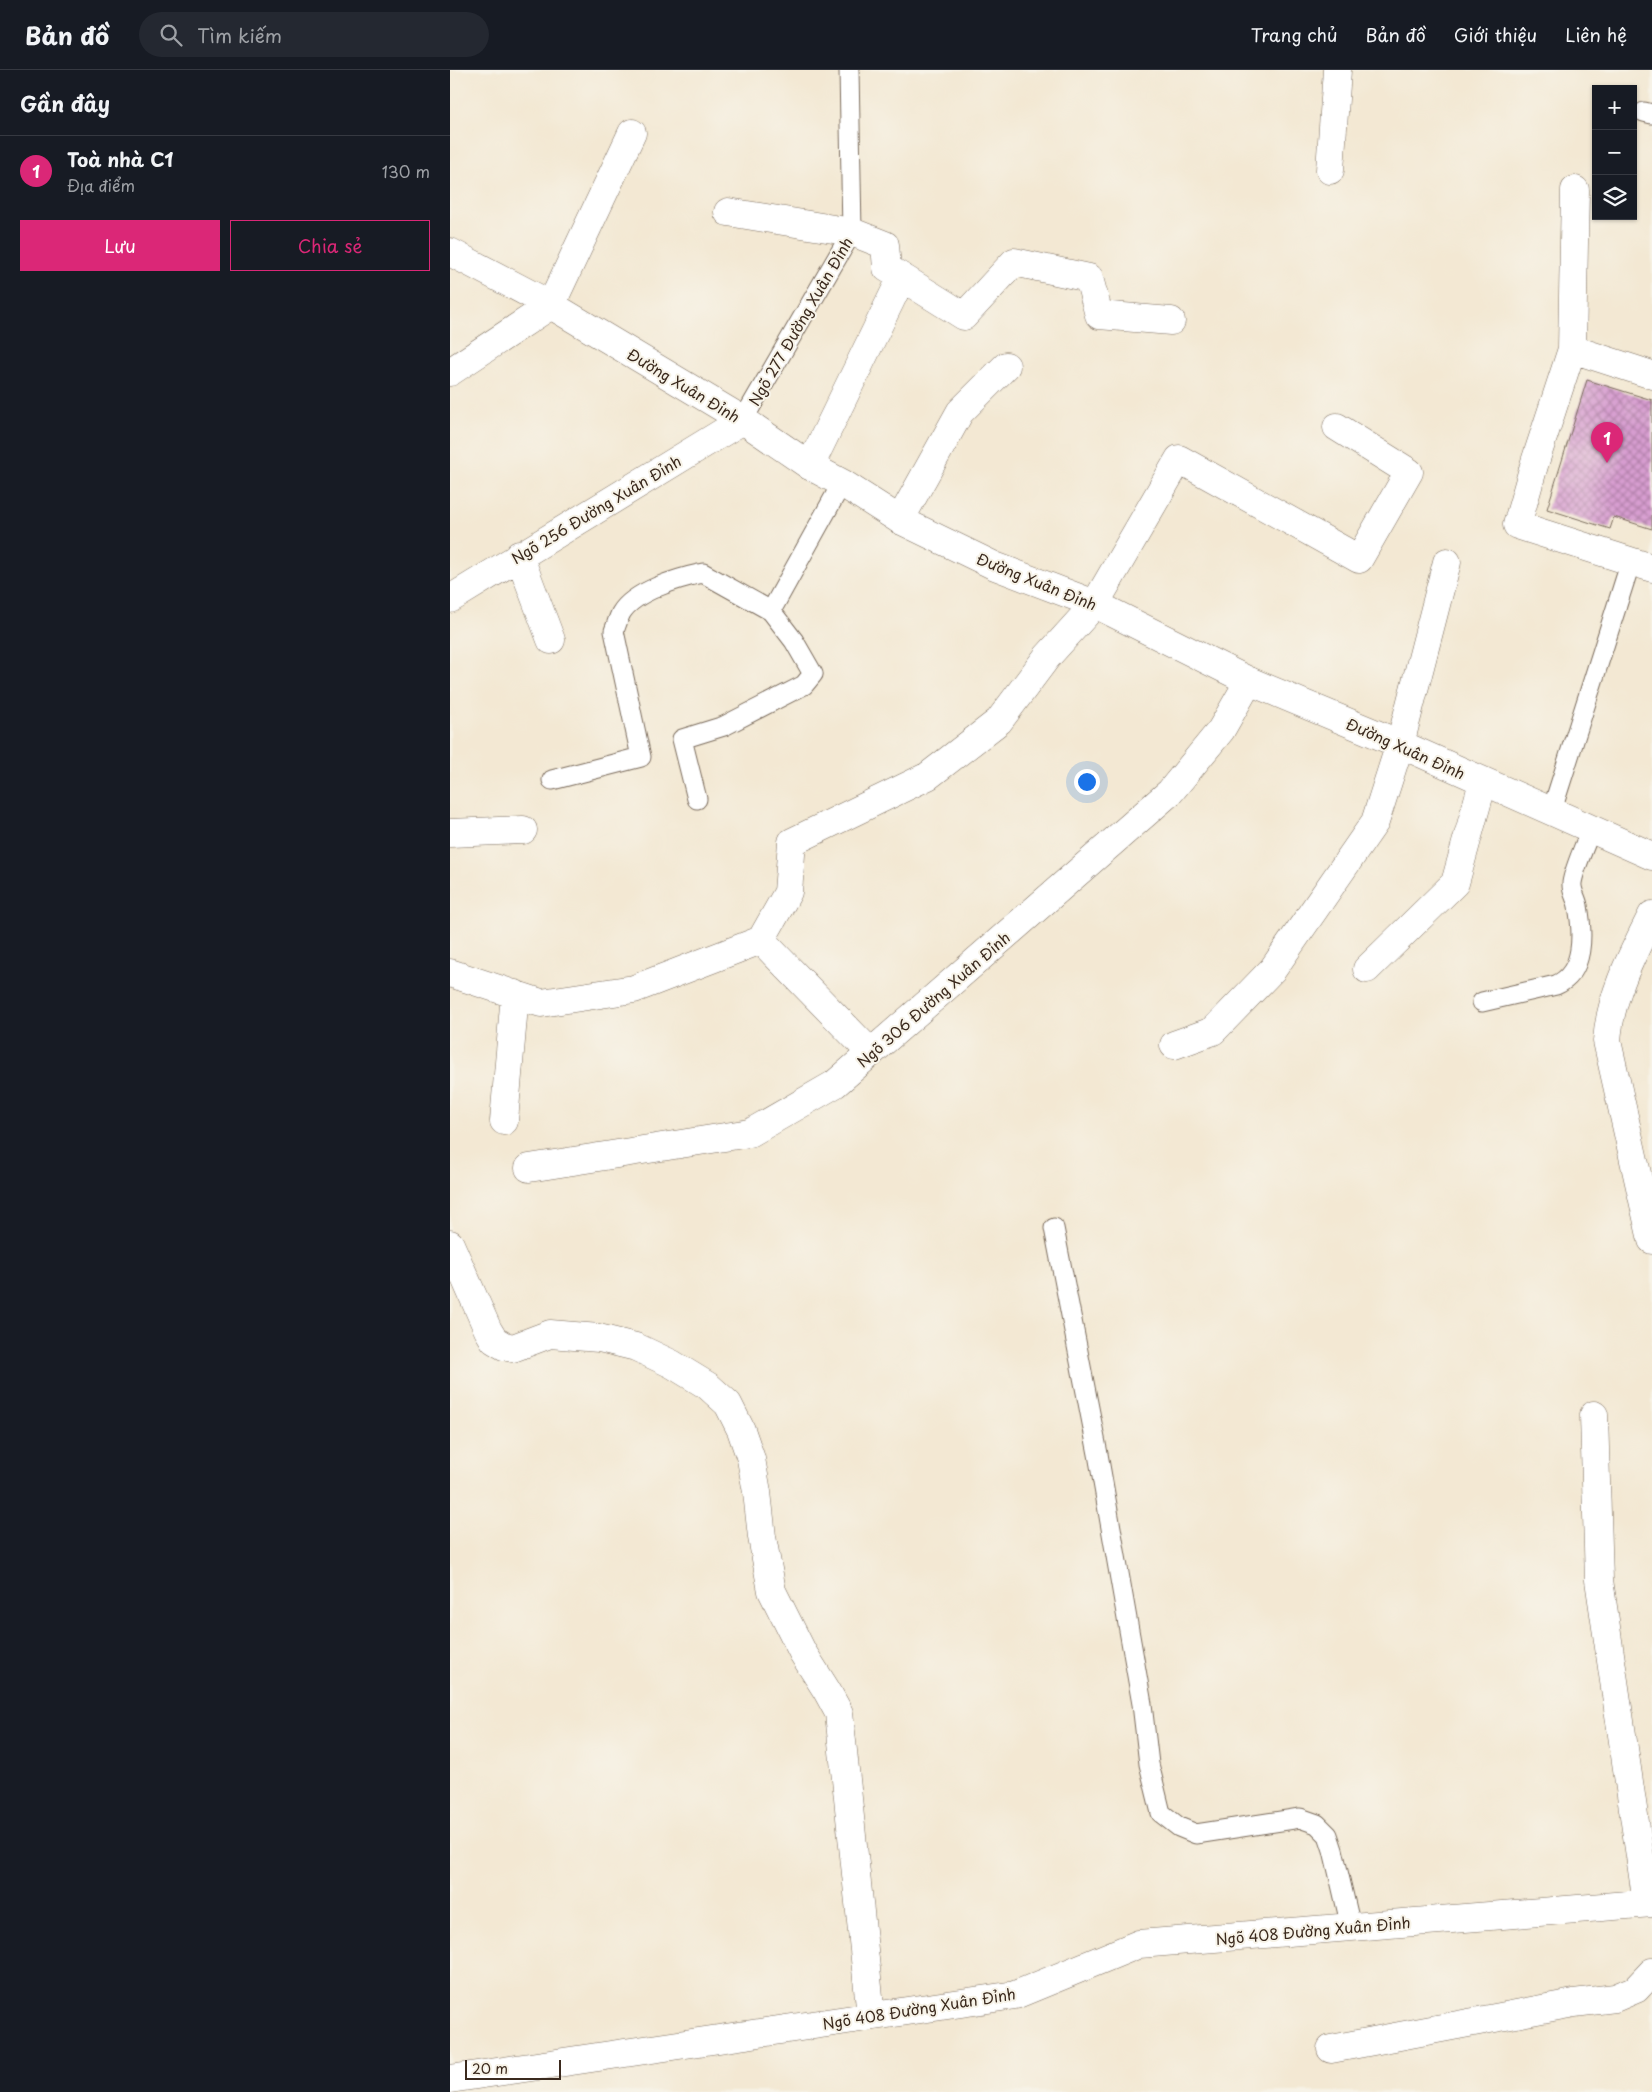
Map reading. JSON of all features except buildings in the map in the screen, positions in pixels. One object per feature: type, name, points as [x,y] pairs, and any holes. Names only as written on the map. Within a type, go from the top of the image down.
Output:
[{"type":"street","points":[[1330,170],[1337,70]]},
{"type":"street","points":[[450,372],[551,305],[632,133]]},
{"type":"street","points":[[1575,190],[1572,349],[1517,524],[1641,564]]},
{"type":"street","points":[[728,212],[852,232],[885,245],[886,268],[964,316],[1014,262],[1088,278],[1100,314],[1172,320]]},
{"type":"street","name":"Đường Xuân Đỉnh","points":[[450,252],[551,305],[743,420],[810,466],[842,483],[900,520],[995,566],[1094,604],[1249,681],[1552,810],[1652,856]]},
{"type":"street","points":[[810,466],[902,277]]},
{"type":"street","points":[[1572,349],[1652,376]]},
{"type":"street","points":[[900,520],[960,412],[1006,366]]},
{"type":"street","name":"Ngõ 256 Đường Xuân Đỉnh","points":[[450,599],[743,420]]},
{"type":"street","points":[[450,974],[541,1003],[634,989],[761,940],[788,892],[792,842],[928,776],[999,721],[1047,657],[1094,604],[1179,459],[1358,559],[1409,472],[1337,427]]},
{"type":"street","points":[[518,556],[551,640]]},
{"type":"street","points":[[1174,1045],[1213,1031],[1273,969],[1375,822],[1400,744],[1447,562]]},
{"type":"street","name":"Ngõ 306 Đường Xuân Đỉnh","points":[[530,1168],[750,1133],[835,1084],[1170,792],[1221,730],[1249,681]]},
{"type":"street","points":[[1367,969],[1455,883],[1483,782]]},
{"type":"street","points":[[450,833],[523,830]]},
{"type":"street","points":[[1652,915],[1624,974],[1608,1022],[1607,1041],[1652,1240]]},
{"type":"street","points":[[761,940],[871,1053]]},
{"type":"street","points":[[504,1121],[514,994]]},
{"type":"street","points":[[450,1244],[488,1330],[494,1340],[504,1346],[513,1348],[550,1334],[599,1338],[636,1347],[672,1364],[708,1386],[728,1404],[741,1430],[751,1459],[772,1591],[802,1653],[828,1691],[839,1713],[871,2016]]},
{"type":"street","points":[[1594,1414],[1599,1580],[1650,1903]]},
{"type":"street","name":"Ngõ 408 Đường Xuân Đỉnh","points":[[450,2079],[1015,1995],[1140,1944],[1650,1903]]},
{"type":"street","points":[[1331,2049],[1574,2003],[1615,1998],[1636,1989],[1652,1972]]},
{"type":"lane","name":"Ngõ 277 Đường Xuân Đỉnh","points":[[743,420],[852,232],[849,70]]},
{"type":"lane","points":[[771,611],[842,483]]},
{"type":"lane","points":[[1552,810],[1641,564]]},
{"type":"lane","points":[[552,780],[642,757],[614,632],[622,612],[635,599],[669,583],[703,573],[771,611],[794,641],[814,674],[804,685],[724,726],[682,739],[697,799]]},
{"type":"lane","points":[[1482,1002],[1556,985],[1564,982],[1573,973],[1578,960],[1581,941],[1578,907],[1572,883],[1591,828]]},
{"type":"lane","points":[[1054,1228],[1098,1454],[1142,1704],[1149,1764],[1161,1813],[1179,1827],[1196,1834],[1300,1818],[1317,1824],[1328,1835],[1352,1928]]},
{"type":"place","name":"Toà nhà C1","points":[[1607,463]]}]
